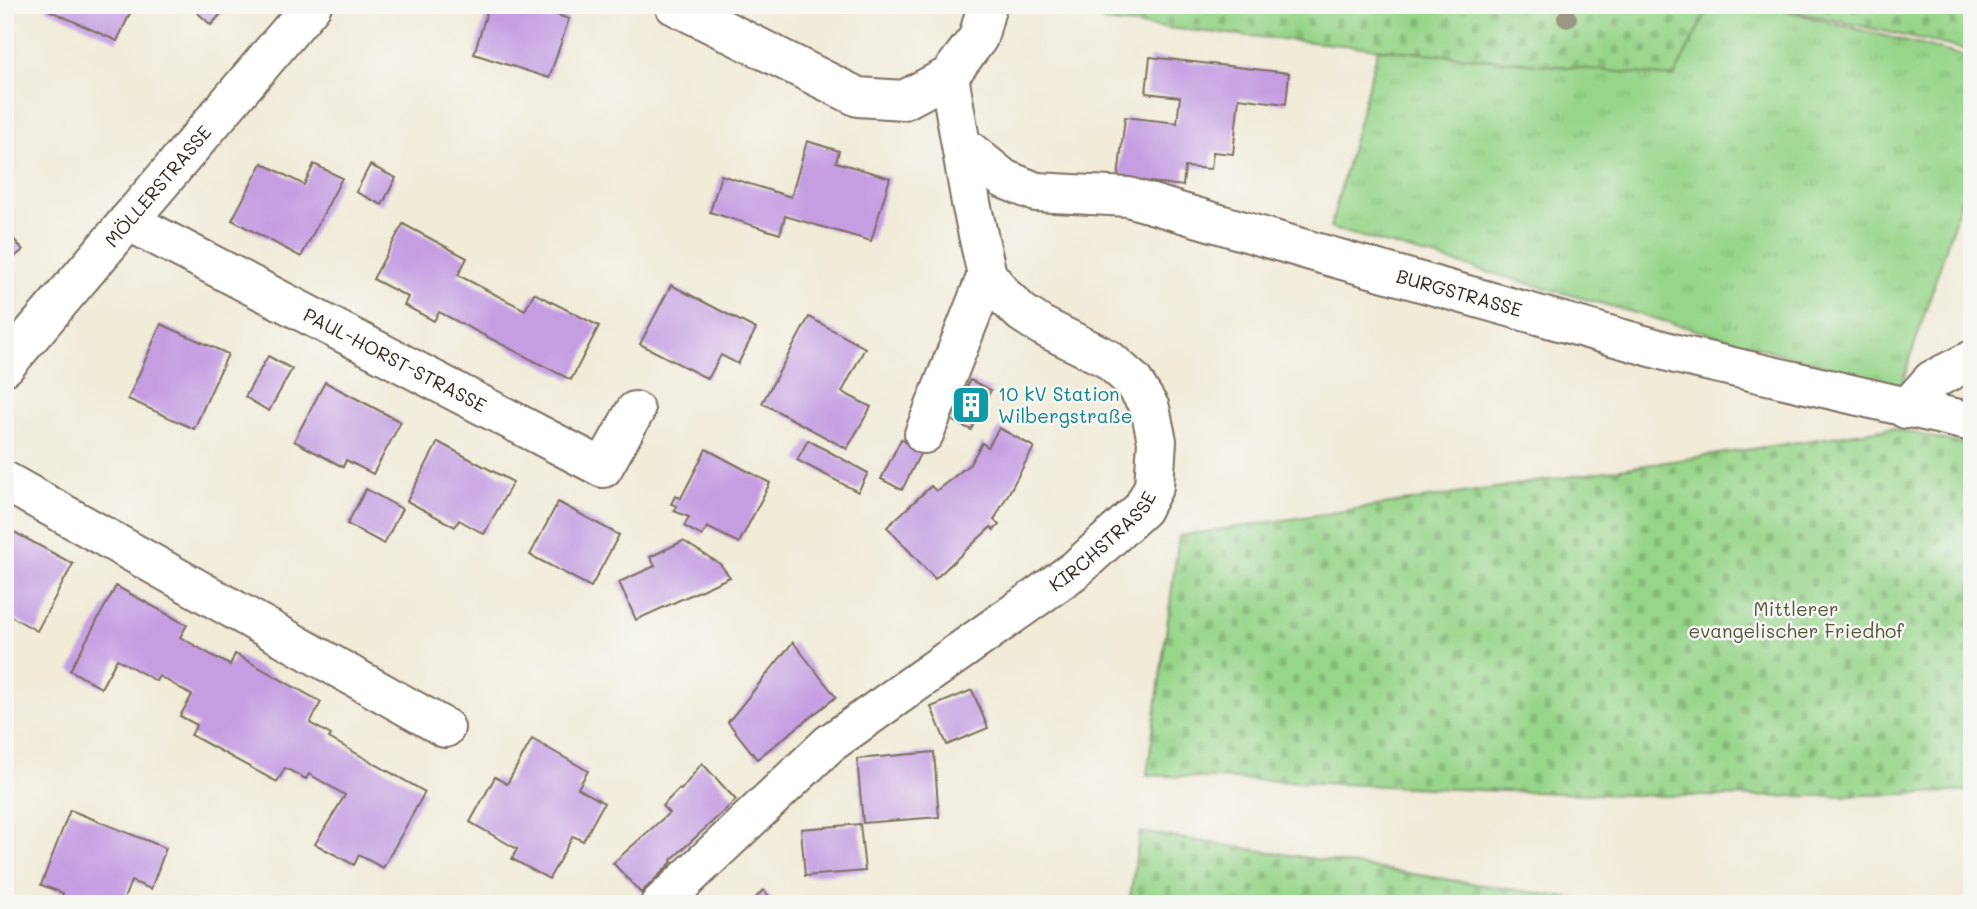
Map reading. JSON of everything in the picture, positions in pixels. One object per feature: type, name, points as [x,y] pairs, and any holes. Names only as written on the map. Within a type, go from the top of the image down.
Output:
[{"type":"street","name":"MÖLLERSTRASSE","points":[[5,366],[312,5]]},
{"type":"street","points":[[674,5],[858,97],[904,100],[949,76],[978,38],[987,5]]},
{"type":"street","name":"KIRCHSTRASSE","points":[[660,904],[829,744],[1075,570],[1142,509],[1154,486],[1157,441],[1150,408],[1133,381],[1108,359],[1021,313],[988,275],[971,203],[949,76]]},
{"type":"street","name":"BURGSTRASSE","points":[[961,144],[1003,179],[1036,192],[1128,197],[1676,354],[1906,409],[1972,422]]},
{"type":"street","name":"PAUL-HORST-STRASSE","points":[[128,222],[603,468],[635,411]]},
{"type":"street","points":[[924,434],[988,275]]},
{"type":"street","points":[[1906,409],[1932,380],[1972,360]]},
{"type":"street","points":[[5,481],[445,728]]},
{"type":"green space","points":[[1110,5],[1710,5],[1674,77],[1103,22]]},
{"type":"green space","points":[[1710,5],[1762,5],[1972,58],[1972,167],[1901,387],[1330,228],[1378,49],[1674,77]]},
{"type":"green space","points":[[1767,5],[1972,5],[1972,51]]},
{"type":"green space","name":"Mittlerer evangelischer Friedhof","points":[[1890,428],[1972,446],[1972,791],[1766,797],[1663,796],[1147,775],[1179,536]]},
{"type":"green space","points":[[1140,832],[1607,904],[1129,904]]},
{"type":"building","points":[[47,5],[134,5],[117,41],[46,9]]},
{"type":"building","points":[[189,5],[229,5],[211,25]]},
{"type":"building","points":[[489,5],[527,5],[569,19],[549,78],[474,54]]},
{"type":"building","points":[[1150,57],[1289,73],[1286,104],[1239,98],[1233,154],[1213,152],[1211,169],[1185,167],[1183,186],[1118,178],[1125,117],[1177,123],[1180,97],[1146,93]]},
{"type":"building","points":[[807,141],[839,151],[836,162],[890,178],[871,241],[785,216],[780,234],[710,212],[721,175],[791,197]]},
{"type":"building","points":[[262,163],[304,185],[314,164],[342,178],[301,257],[232,220]]},
{"type":"building","points":[[370,165],[396,178],[382,205],[356,192]]},
{"type":"building","points":[[403,224],[467,258],[458,275],[525,310],[534,293],[599,326],[571,380],[439,312],[434,321],[404,305],[408,297],[373,279]]},
{"type":"building","points":[[5,229],[23,250],[5,265]]},
{"type":"building","points":[[671,285],[756,329],[738,364],[721,355],[708,379],[640,344]]},
{"type":"building","points":[[809,317],[865,348],[842,392],[871,407],[847,449],[762,403]]},
{"type":"building","points":[[161,324],[228,354],[194,429],[128,399]]},
{"type":"building","points":[[268,356],[292,369],[269,411],[245,397]]},
{"type":"building","name":"10 kV Station Wilbergstraße","points":[[970,380],[991,390],[971,430],[951,420]]},
{"type":"building","points":[[325,382],[401,422],[373,474],[346,460],[343,467],[294,441]]},
{"type":"building","points":[[999,428],[1034,447],[994,520],[999,525],[994,530],[991,527],[935,579],[887,527],[931,486],[936,491],[970,464],[982,443],[988,447]]},
{"type":"building","points":[[901,439],[922,450],[902,490],[881,479]]},
{"type":"building","points":[[808,440],[868,473],[858,492],[797,460]]},
{"type":"building","points":[[438,442],[513,482],[484,534],[459,520],[455,527],[407,501]]},
{"type":"building","points":[[706,449],[770,483],[739,543],[707,527],[702,536],[684,526],[689,517],[674,511],[677,506],[671,504],[675,496],[681,498]]},
{"type":"building","points":[[366,489],[402,509],[384,544],[347,524]]},
{"type":"building","points":[[558,502],[619,535],[591,587],[530,555]]},
{"type":"building","points":[[5,527],[73,564],[37,631],[5,613]]},
{"type":"building","points":[[683,541],[720,564],[730,577],[636,620],[619,582],[655,566],[650,557]]},
{"type":"building","points":[[116,586],[187,625],[180,637],[213,656],[230,665],[235,654],[321,702],[310,723],[331,735],[329,738],[425,792],[383,868],[359,855],[354,865],[315,844],[345,795],[309,774],[306,779],[285,768],[277,782],[191,735],[197,725],[180,716],[192,695],[159,676],[156,681],[117,659],[101,688],[70,670]]},
{"type":"building","points":[[793,642],[836,697],[757,759],[728,722]]},
{"type":"building","points":[[972,690],[988,728],[947,745],[931,707]]},
{"type":"building","points":[[532,739],[588,771],[578,788],[604,803],[583,841],[573,836],[549,879],[512,859],[517,849],[470,822],[495,777],[507,784]]},
{"type":"building","points":[[934,752],[939,817],[863,823],[857,759]]},
{"type":"building","points":[[702,763],[736,800],[671,860],[641,893],[613,863],[669,813],[662,806],[681,790]]},
{"type":"building","points":[[70,810],[166,848],[151,889],[131,881],[122,904],[59,904],[63,893],[41,885]]},
{"type":"building","points":[[860,824],[865,871],[805,876],[801,829]]},
{"type":"building","points":[[763,890],[777,904],[750,904]]},
{"type":"place","name":"10 kV Station Wilbergstraße","points":[[971,405]]}]
